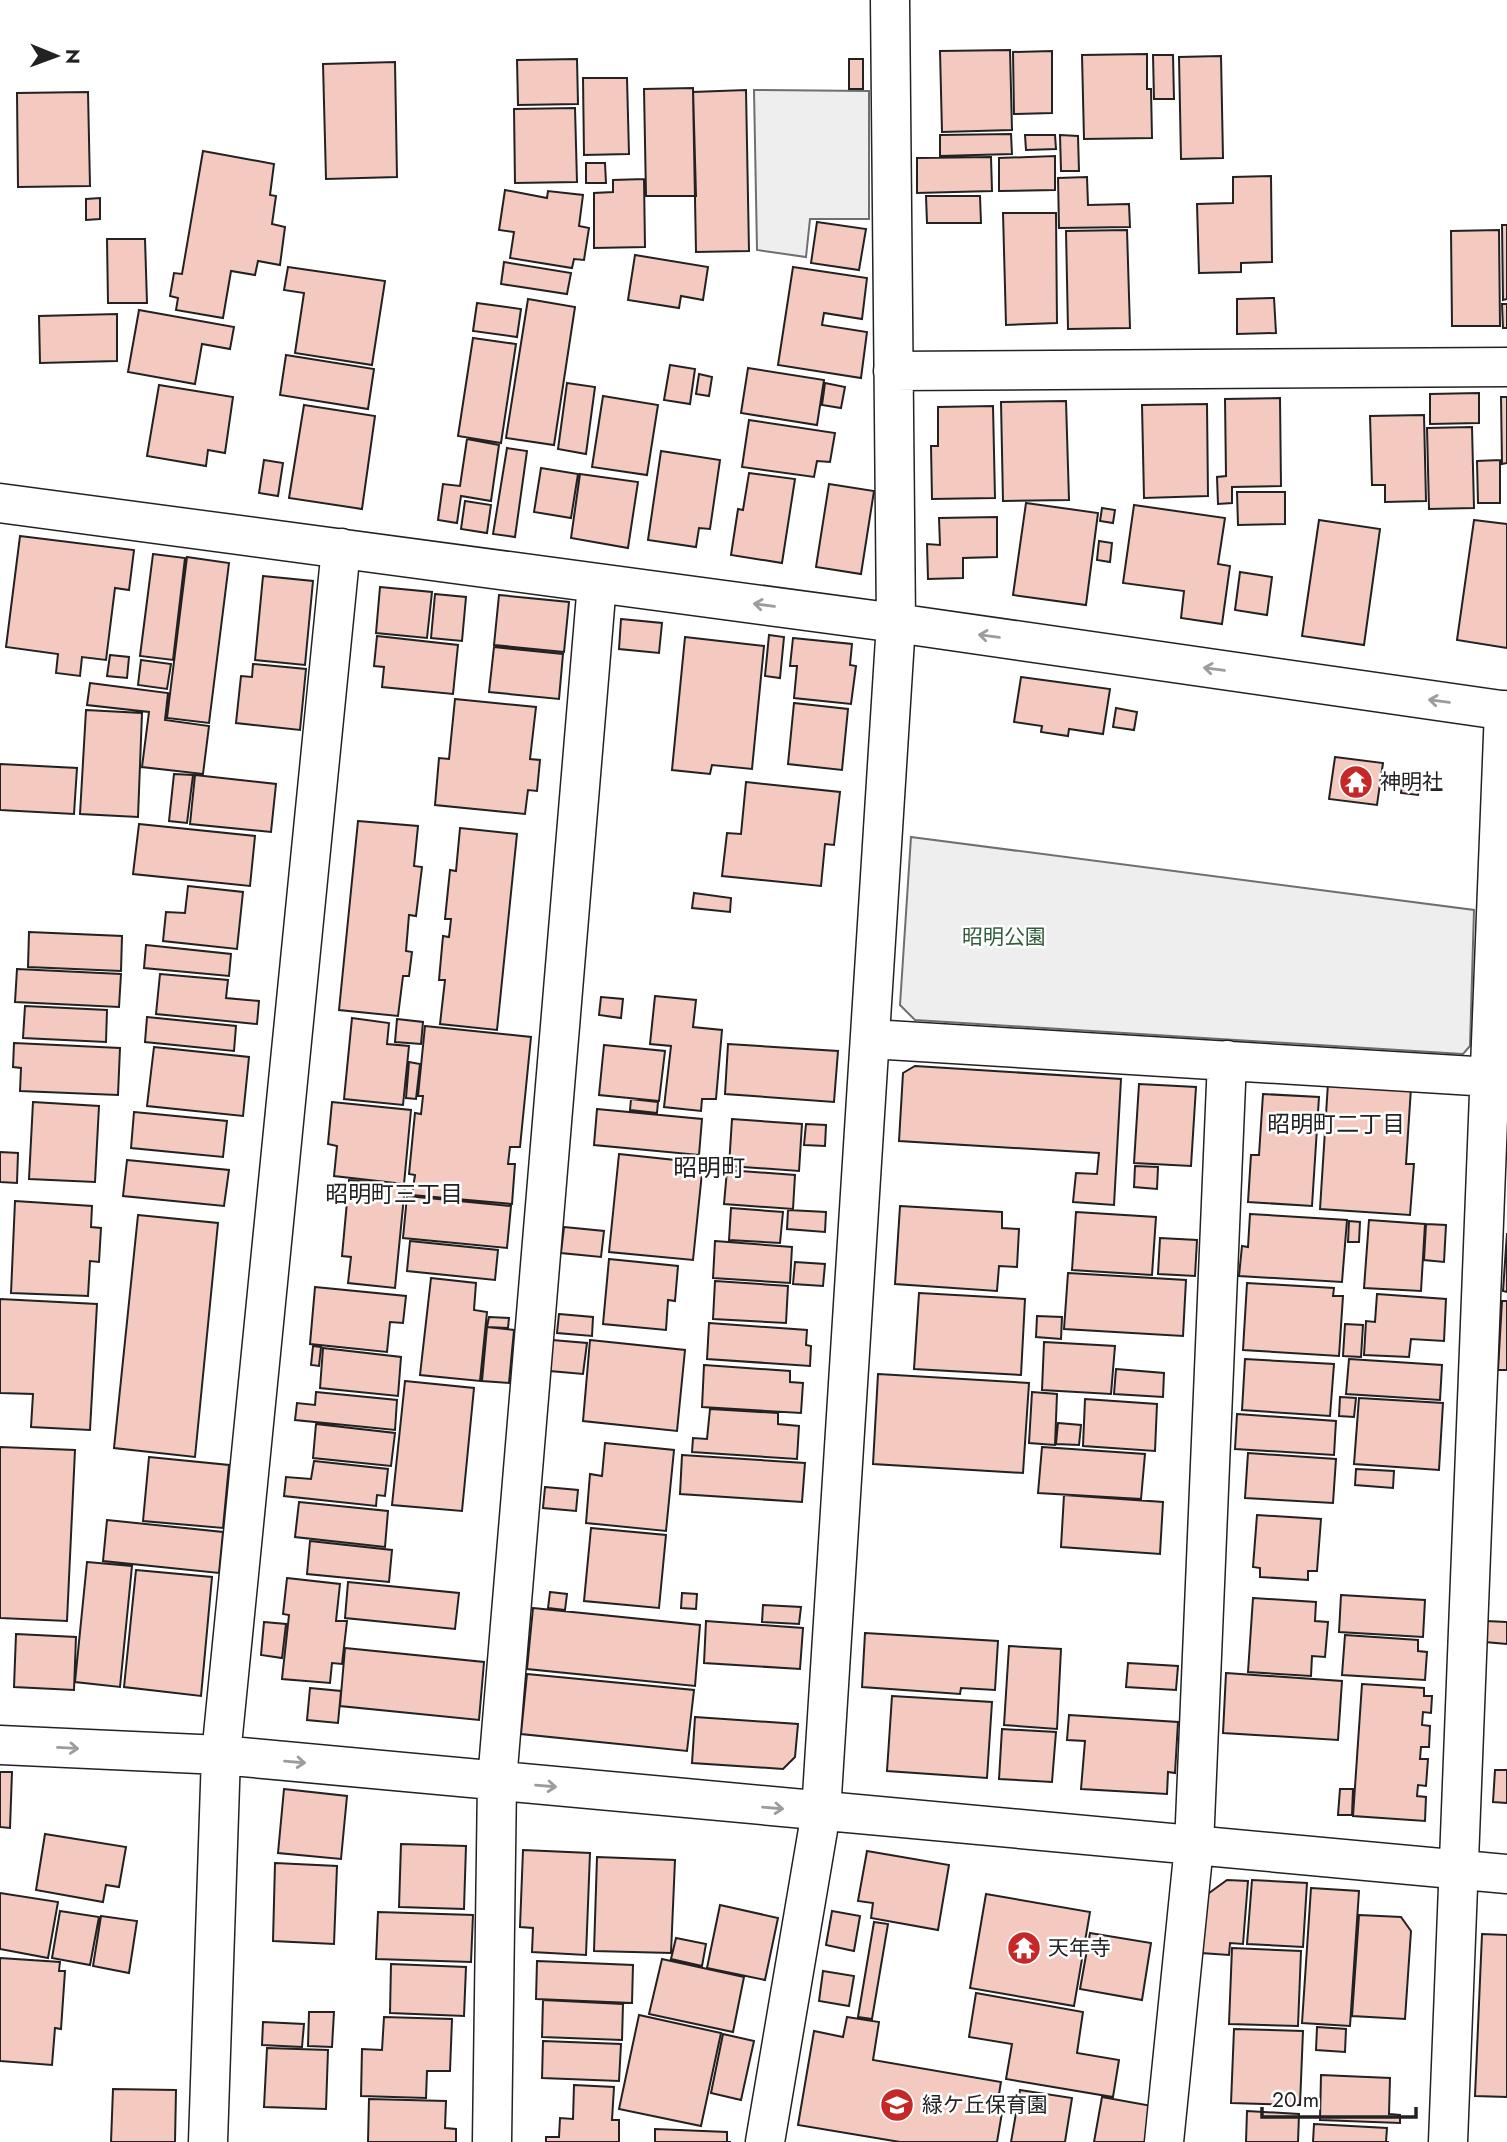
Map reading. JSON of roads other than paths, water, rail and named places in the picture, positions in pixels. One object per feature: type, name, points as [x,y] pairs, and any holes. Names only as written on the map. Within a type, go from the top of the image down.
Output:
[{"type":"street","points":[[765,2142],[821,1812],[896,623],[890,0]]},
{"type":"street","points":[[893,371],[1507,367]]},
{"type":"street","points":[[0,503],[896,623],[1505,710],[1448,2142]]},
{"type":"street","points":[[208,2142],[221,1755],[341,548]]},
{"type":"street","points":[[492,2142],[496,1781],[597,583]]},
{"type":"street","points":[[870,1039],[1490,1077]]},
{"type":"street","points":[[1164,2142],[1194,1846],[1227,1060]]},
{"type":"street","points":[[0,1745],[221,1755],[1507,1874]]},
{"type":"place","name":"神明社","points":[[1356,782]]},
{"type":"place","name":"天年寺","points":[[1024,1948]]},
{"type":"place","name":"緑ケ丘保育園","points":[[897,2105]]},
{"type":"district","name":"昭明町二丁目","points":[[1336,1124]]},
{"type":"district","name":"昭明町","points":[[709,1168]]},
{"type":"district","name":"昭明町三丁目","points":[[394,1194]]},
{"type":"park label","name":"昭明公園","points":[[1004,937]]}]
